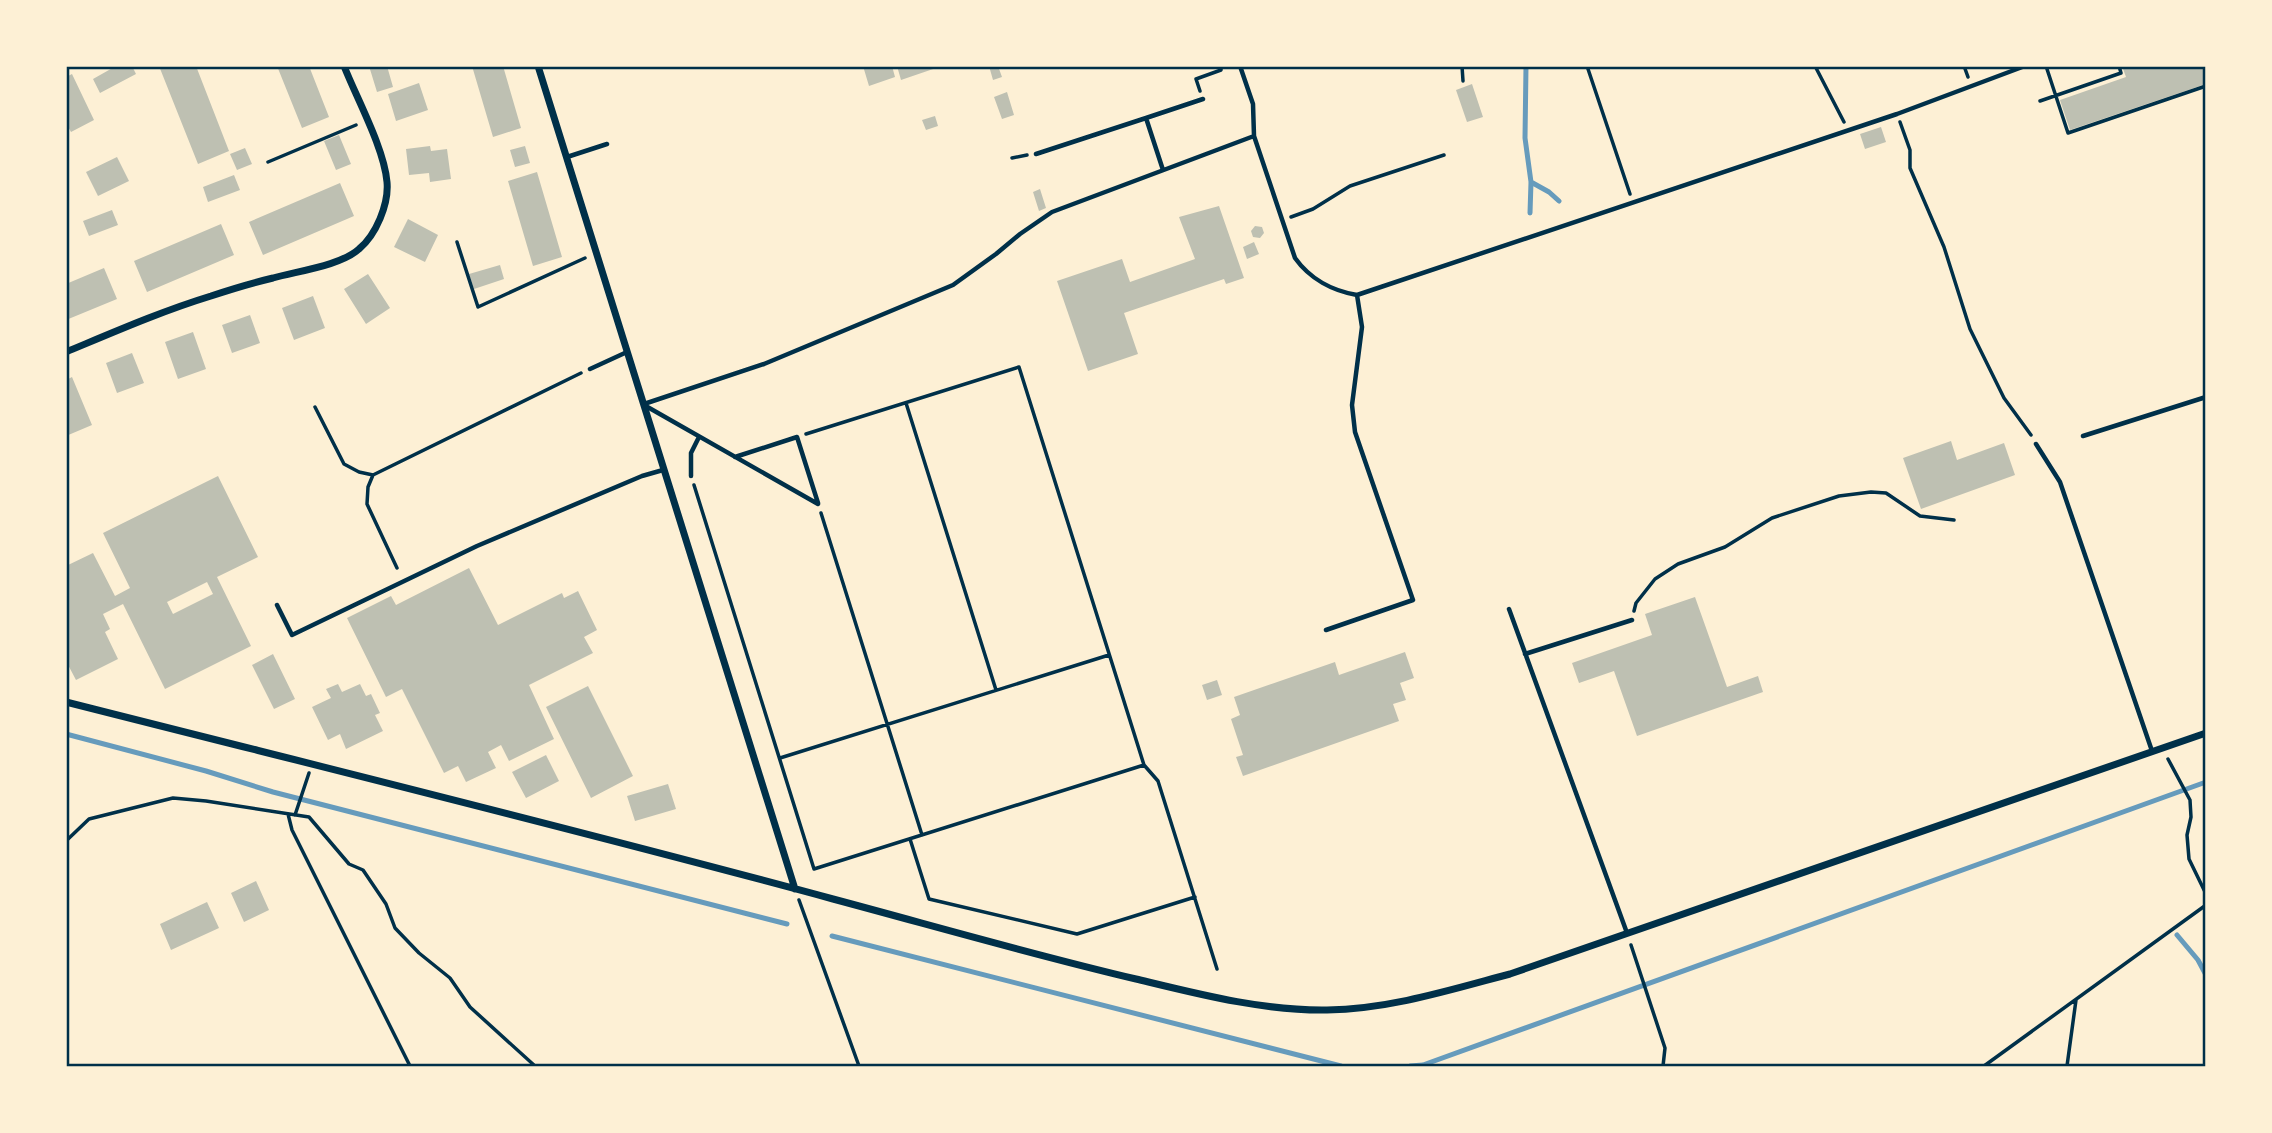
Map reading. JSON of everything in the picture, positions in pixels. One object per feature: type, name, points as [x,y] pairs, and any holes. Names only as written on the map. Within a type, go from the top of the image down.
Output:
[{"type":"street","points":[[66,352],[174,307],[322,265],[344,258],[359,249],[373,232],[384,208],[387,183],[381,157],[344,66]]},
{"type":"street","points":[[537,66],[795,889]]},
{"type":"street","points":[[66,702],[795,889],[1061,961],[1199,994],[1265,1006],[1327,1010],[1376,1006],[1424,997],[1510,974],[2206,733]]},
{"type":"lane","points":[[1240,66],[1253,104],[1254,136],[1300,264],[1337,292],[1357,295],[1897,114],[2025,66]]},
{"type":"lane","points":[[1036,154],[1203,100]]},
{"type":"lane","points":[[1146,118],[1163,170]]},
{"type":"lane","points":[[644,405],[764,364],[953,285],[1052,212],[1254,136]]},
{"type":"lane","points":[[566,157],[607,144]]},
{"type":"lane","points":[[1326,630],[1413,600],[1354,432],[1352,405],[1362,327],[1357,295]]},
{"type":"lane","points":[[590,369],[627,352]]},
{"type":"lane","points":[[2083,436],[2206,397]]},
{"type":"lane","points":[[644,405],[818,504]]},
{"type":"lane","points":[[691,476],[691,453],[699,437]]},
{"type":"lane","points":[[734,457],[797,437],[818,504]]},
{"type":"lane","points":[[2036,444],[2060,482],[2152,751]]},
{"type":"lane","points":[[277,605],[292,635],[478,546],[642,476],[663,470]]},
{"type":"lane","points":[[1509,609],[1627,933]]},
{"type":"lane","points":[[1525,654],[1632,620]]},
{"type":"path","points":[[1203,100],[1196,79],[1221,70],[1220,66]]},
{"type":"path","points":[[1462,66],[1463,81]]},
{"type":"path","points":[[1587,66],[1633,202]]},
{"type":"path","points":[[1815,66],[1848,130]]},
{"type":"path","points":[[2046,66],[2068,133],[2206,86]]},
{"type":"path","points":[[2039,102],[2119,77],[2119,66]]},
{"type":"path","points":[[1897,114],[1910,149],[1910,168],[1944,247],[1970,329],[2004,398],[2036,444]]},
{"type":"path","points":[[268,162],[366,120]]},
{"type":"path","points":[[1283,220],[1313,209],[1350,186],[1444,155]]},
{"type":"path","points":[[1012,158],[1018,156]]},
{"type":"path","points":[[457,242],[478,307],[596,253]]},
{"type":"path","points":[[797,437],[1019,367],[1144,765],[1158,781],[1217,969]]},
{"type":"path","points":[[315,407],[344,464],[359,472],[373,475],[590,369]]},
{"type":"path","points":[[906,403],[996,690]]},
{"type":"path","points":[[373,475],[368,487],[367,504],[397,568]]},
{"type":"path","points":[[691,476],[814,869],[1144,765]]},
{"type":"path","points":[[1632,620],[1636,603],[1655,579],[1678,564],[1725,547],[1772,518],[1839,496],[1886,493],[1920,516],[1954,520]]},
{"type":"path","points":[[818,504],[922,835]]},
{"type":"path","points":[[780,758],[1109,654]]},
{"type":"path","points":[[2163,747],[2190,800],[2191,817],[2187,835],[2189,859],[2206,894]]},
{"type":"path","points":[[295,815],[306,780]]},
{"type":"path","points":[[66,841],[89,819],[173,798],[309,817],[349,864],[363,870],[386,904],[395,928],[418,953],[450,978],[470,1007],[535,1066]]},
{"type":"path","points":[[288,814],[292,830],[410,1066]]},
{"type":"path","points":[[910,838],[929,899],[1077,934],[1195,897]]},
{"type":"path","points":[[795,889],[859,1066]]},
{"type":"path","points":[[1984,1066],[2206,905]]},
{"type":"path","points":[[1627,933],[1665,1048],[1663,1066]]},
{"type":"path","points":[[2067,1066],[2076,1000]]},
{"type":"building","points":[[116,66],[132,66],[136,74],[100,93],[93,79]]},
{"type":"building","points":[[159,66],[196,66],[229,151],[198,164]]},
{"type":"building","points":[[277,66],[309,66],[329,117],[302,128]]},
{"type":"building","points":[[369,66],[387,66],[393,87],[377,92]]},
{"type":"building","points":[[472,66],[503,66],[521,128],[493,137]]},
{"type":"building","points":[[863,66],[892,66],[895,77],[869,86]]},
{"type":"building","points":[[897,66],[939,66],[939,67],[901,80]]},
{"type":"building","points":[[989,66],[998,66],[1002,77],[993,80]]},
{"type":"building","points":[[2122,66],[2206,66],[2206,84],[2070,130],[2060,100],[2126,77]]},
{"type":"building","points":[[72,74],[94,120],[71,132],[66,123],[66,77]]},
{"type":"building","points":[[419,83],[428,110],[396,121],[388,94]]},
{"type":"building","points":[[1472,84],[1483,117],[1467,122],[1456,90]]},
{"type":"building","points":[[1007,92],[1014,115],[1002,119],[994,97]]},
{"type":"building","points":[[935,116],[938,126],[926,130],[922,120]]},
{"type":"building","points":[[1881,127],[1886,142],[1865,149],[1860,134]]},
{"type":"building","points":[[339,135],[351,164],[336,170],[324,141]]},
{"type":"building","points":[[430,146],[431,151],[447,149],[451,179],[430,182],[429,173],[409,175],[406,149]]},
{"type":"building","points":[[525,146],[530,163],[515,167],[510,150]]},
{"type":"building","points":[[245,148],[252,164],[237,170],[230,154]]},
{"type":"building","points":[[117,157],[129,181],[98,196],[86,172]]},
{"type":"building","points":[[537,172],[562,257],[533,266],[508,181]]},
{"type":"building","points":[[234,175],[240,190],[208,202],[203,187]]},
{"type":"building","points":[[340,183],[354,216],[263,255],[249,222]]},
{"type":"building","points":[[1040,189],[1046,208],[1039,211],[1033,192]]},
{"type":"building","points":[[1219,206],[1244,278],[1226,284],[1224,279],[1124,313],[1138,354],[1088,371],[1057,281],[1122,259],[1130,282],[1195,259],[1179,217]]},
{"type":"building","points":[[112,210],[118,225],[89,236],[83,221]]},
{"type":"building","points":[[408,219],[438,235],[425,262],[394,247]]},
{"type":"building","points":[[221,224],[234,255],[147,292],[134,261]]},
{"type":"building","points":[[1255,226],[1262,227],[1264,233],[1260,238],[1253,237],[1251,231]]},
{"type":"building","points":[[1254,242],[1259,254],[1247,259],[1243,247]]},
{"type":"building","points":[[500,265],[504,279],[474,289],[469,274]]},
{"type":"building","points":[[104,268],[117,299],[66,320],[66,284]]},
{"type":"building","points":[[368,274],[390,308],[366,324],[344,289]]},
{"type":"building","points":[[313,296],[325,328],[294,340],[282,308]]},
{"type":"building","points":[[250,315],[260,343],[232,353],[222,325]]},
{"type":"building","points":[[193,332],[206,369],[178,379],[165,342]]},
{"type":"building","points":[[132,353],[144,383],[117,393],[106,363]]},
{"type":"building","points":[[72,377],[92,425],[66,436],[66,380]]},
{"type":"building","points":[[1951,441],[1957,460],[2004,443],[2015,475],[1921,509],[1903,458]]},
{"type":"building","points":[[218,476],[258,557],[217,577],[251,646],[165,689],[123,604],[103,614],[110,629],[105,632],[118,659],[76,680],[66,661],[66,566],[93,553],[115,596],[130,588],[103,533]],"holes":[[[207,582],[213,594],[173,614],[167,602]]]},
{"type":"building","points":[[469,568],[498,625],[562,593],[564,598],[578,591],[597,630],[584,637],[593,653],[529,685],[554,739],[509,761],[501,745],[488,752],[496,768],[466,782],[458,766],[444,773],[402,689],[386,697],[347,618],[391,596],[396,605]]},
{"type":"building","points":[[1695,597],[1727,687],[1758,676],[1763,692],[1637,736],[1614,671],[1579,683],[1572,663],[1652,635],[1645,614]]},
{"type":"building","points":[[1405,652],[1414,678],[1400,683],[1406,700],[1393,704],[1399,721],[1243,776],[1236,757],[1243,755],[1231,719],[1240,715],[1234,697],[1335,662],[1339,675]]},
{"type":"building","points":[[273,654],[295,699],[274,709],[252,665]]},
{"type":"building","points":[[1217,680],[1222,695],[1207,700],[1202,685]]},
{"type":"building","points":[[338,684],[342,692],[360,684],[366,696],[371,694],[380,713],[375,715],[383,731],[346,749],[340,734],[328,740],[312,707],[331,698],[326,689]]},
{"type":"building","points":[[588,686],[633,776],[591,798],[546,707]]},
{"type":"building","points":[[546,755],[559,781],[526,798],[512,772]]},
{"type":"building","points":[[668,784],[676,809],[635,821],[627,796]]},
{"type":"building","points":[[256,881],[269,910],[244,922],[231,893]]},
{"type":"building","points":[[207,902],[219,928],[171,950],[160,924]]},
{"type":"waterway","points":[[1526,66],[1525,138],[1531,182],[1530,213]]},
{"type":"waterway","points":[[1531,182],[1559,201]]},
{"type":"waterway","points":[[66,734],[206,771],[273,792],[787,924]]},
{"type":"waterway","points":[[1410,1066],[1423,1065],[2206,782]]},
{"type":"waterway","points":[[2177,935],[2198,960],[2206,975]]},
{"type":"waterway","points":[[832,936],[1341,1066]]}]
